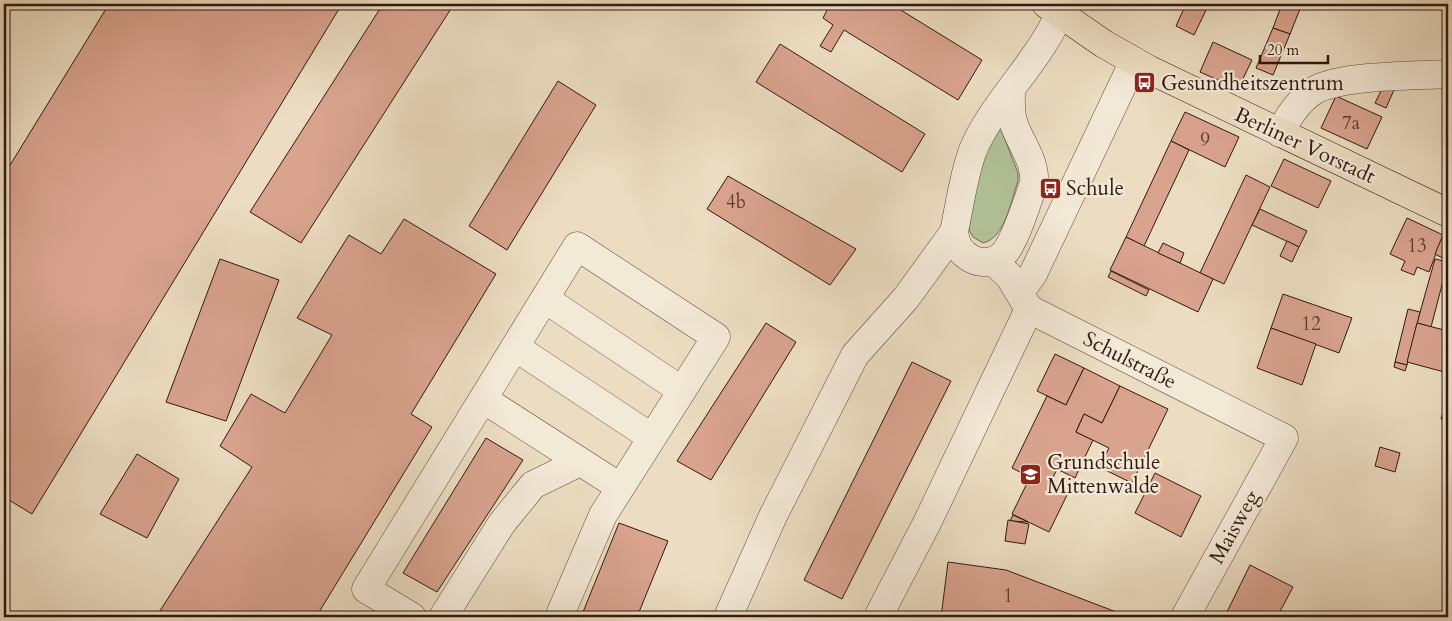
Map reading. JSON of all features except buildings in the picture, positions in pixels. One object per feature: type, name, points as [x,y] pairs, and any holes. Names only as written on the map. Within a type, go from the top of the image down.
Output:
[{"type":"main road","name":"Berliner Vorstadt","points":[[1056,7],[1134,61],[1280,134],[1448,213]]},
{"type":"street","points":[[1011,90],[1012,119],[1031,162],[1035,174],[1034,183],[1006,252],[993,262],[978,262],[964,256],[956,245],[954,232],[973,150],[1011,90],[1056,7]]},
{"type":"street","points":[[878,617],[927,523],[1025,300],[1033,274],[1134,61]]},
{"type":"street","points":[[1280,134],[1288,118],[1298,105],[1317,90],[1346,81],[1448,74]]},
{"type":"street","points":[[728,617],[773,516],[855,355],[906,298],[954,232]]},
{"type":"street","points":[[412,617],[366,590],[576,246],[716,336],[603,515],[559,617]]},
{"type":"street","name":"Schulstraße","points":[[993,262],[1009,276],[1025,300],[1284,438]]},
{"type":"street","points":[[545,298],[682,390]]},
{"type":"street","points":[[515,347],[651,437]]},
{"type":"street","points":[[482,399],[620,487]]},
{"type":"street","name":"Maisweg","points":[[1185,617],[1284,438]]},
{"type":"street","points":[[443,617],[502,523],[533,485],[580,462]]},
{"type":"green space","points":[[1001,129],[1018,173],[1018,181],[1010,208],[1002,226],[991,240],[983,243],[973,237],[969,230],[974,190],[986,145],[993,135]]},
{"type":"place","name":"Gesundheitszentrum","points":[[1145,83]]},
{"type":"place","name":"Schule","points":[[1050,188]]},
{"type":"place","name":"Grundschule Mittenwalde","points":[[1031,474]]}]
